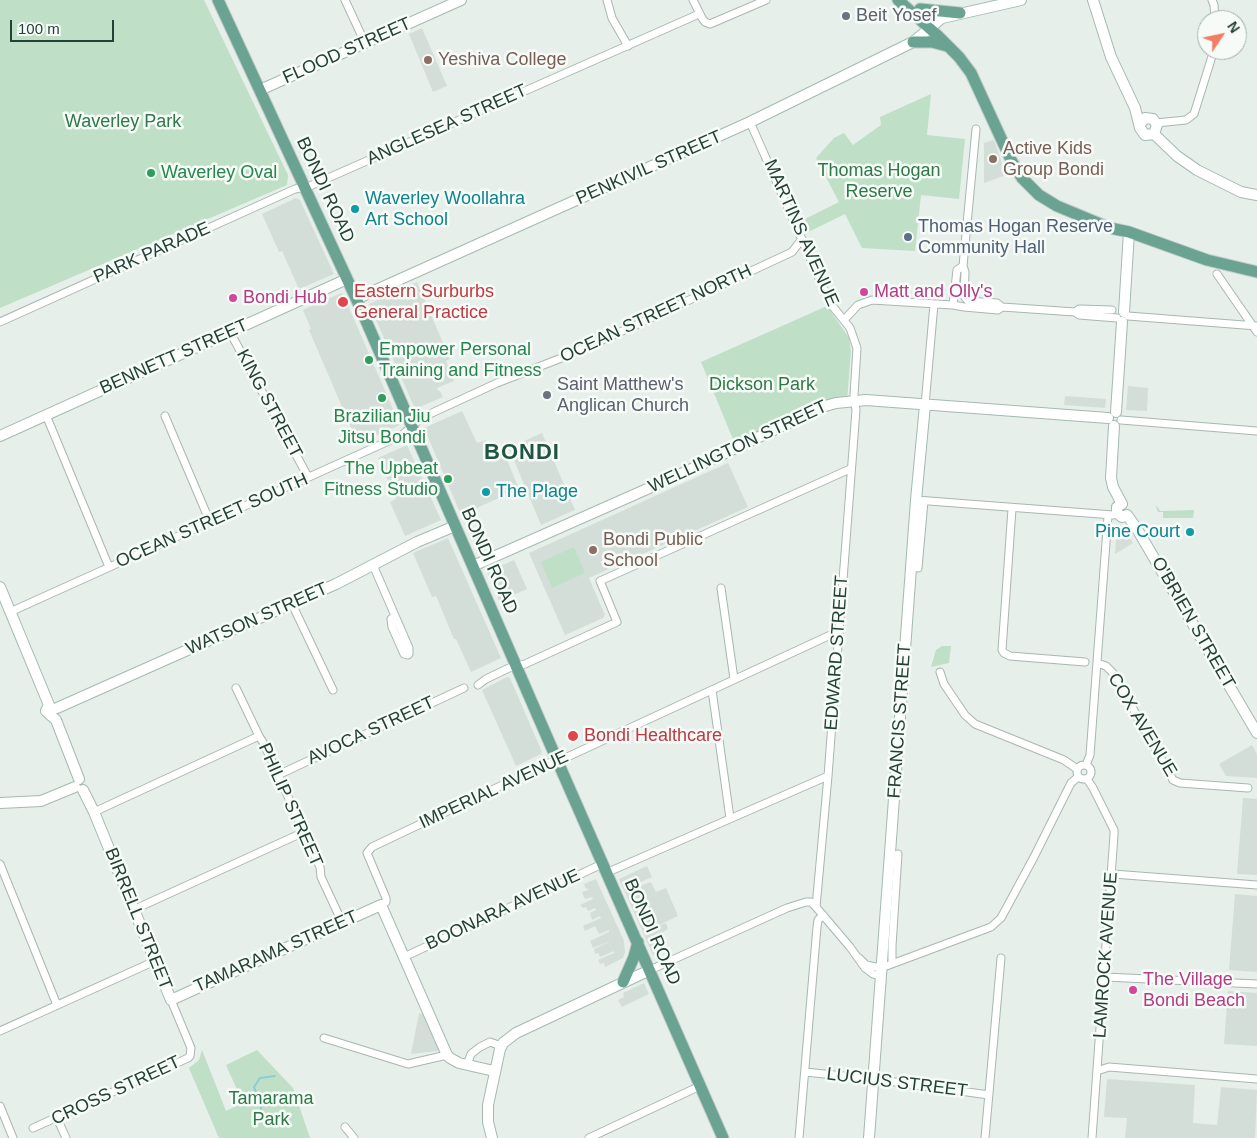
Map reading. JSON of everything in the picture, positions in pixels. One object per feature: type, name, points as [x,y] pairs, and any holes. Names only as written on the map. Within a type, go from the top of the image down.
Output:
[{"type":"main road","name":"BONDI ROAD","points":[[218,0],[356,298],[723,1138]]},
{"type":"main road","points":[[898,0],[961,50],[976,69],[1013,149],[1028,176],[1053,197],[1113,222],[1130,232]]},
{"type":"main road","points":[[909,0],[920,9],[971,73],[1011,160],[1022,178],[1033,190],[1046,200],[1067,211],[1110,228],[1130,232],[1207,260],[1257,272]]},
{"type":"main road","points":[[920,9],[960,13]]},
{"type":"main road","points":[[913,42],[932,42],[949,46]]},
{"type":"main road","points":[[623,982],[634,957],[638,942]]},
{"type":"street","points":[[345,0],[365,43]]},
{"type":"street","name":"FLOOD STREET","points":[[260,90],[461,0]]},
{"type":"street","points":[[607,0],[612,18],[628,46]]},
{"type":"street","points":[[693,0],[699,14],[705,22],[710,24],[766,0]]},
{"type":"street","name":"PENKIVIL STREET","points":[[356,298],[750,122],[913,42],[944,16],[1021,0]]},
{"type":"street","points":[[1093,0],[1114,64],[1135,108],[1157,128],[1154,134]]},
{"type":"street","name":"ANGLESEA STREET","points":[[305,187],[699,14]]},
{"type":"street","points":[[1148,121],[1186,120],[1194,114],[1211,60]]},
{"type":"street","points":[[1148,121],[1142,132],[1150,135],[1154,134],[1171,151],[1197,170],[1241,192],[1257,194]]},
{"type":"street","name":"MARTINS AVENUE","points":[[750,122],[830,303],[850,328],[857,348],[855,400]]},
{"type":"street","points":[[976,129],[962,266],[965,272],[964,296],[968,301],[997,303],[1002,307]]},
{"type":"street","name":"PARK PARADE","points":[[0,322],[295,189],[305,187]]},
{"type":"street","points":[[1233,187],[1257,188]]},
{"type":"street","points":[[1115,419],[1121,316],[1130,232]]},
{"type":"street","name":"OCEAN STREET NORTH","points":[[411,427],[421,418],[497,383],[557,360],[792,252],[802,239]]},
{"type":"street","points":[[792,252],[809,254]]},
{"type":"street","points":[[953,304],[957,270],[962,266]]},
{"type":"street","points":[[1217,274],[1255,326],[1257,332]]},
{"type":"street","name":"BENNETT STREET","points":[[0,436],[347,279]]},
{"type":"street","points":[[844,320],[858,305],[872,300],[953,304],[964,307],[998,310],[1002,307],[1075,312],[1079,315],[1121,316],[1255,326]]},
{"type":"street","name":"FRANCIS STREET","points":[[918,568],[923,413],[926,405],[934,304]]},
{"type":"street","name":"KING STREET","points":[[230,332],[308,477]]},
{"type":"street","name":"WELLINGTON STREET","points":[[473,566],[716,458],[822,407],[836,403],[855,400],[1257,431]]},
{"type":"street","name":"EDWARD STREET","points":[[816,907],[828,776],[856,410],[855,400]]},
{"type":"street","points":[[46,415],[110,567]]},
{"type":"street","points":[[165,416],[210,522]]},
{"type":"street","name":"O'BRIEN STREET","points":[[1115,419],[1111,478],[1113,487],[1122,504],[1129,508],[1117,515],[1137,529],[1257,733]]},
{"type":"street","name":"OCEAN STREET SOUTH","points":[[10,612],[402,435],[411,427]]},
{"type":"street","points":[[478,685],[486,679],[525,664],[617,622],[600,581],[850,470]]},
{"type":"street","points":[[492,1138],[487,1111],[494,1071],[501,1046],[516,1033],[623,982],[800,903],[811,902],[866,965],[881,972],[892,963],[991,927],[1001,918],[1071,783],[1081,766],[1086,765],[1090,756],[1097,663],[1117,515],[920,501]]},
{"type":"street","name":"FRANCIS STREET","points":[[869,1138],[920,501]]},
{"type":"street","points":[[1012,509],[1002,650],[1010,656],[1085,662]]},
{"type":"street","name":"WATSON STREET","points":[[53,710],[292,604],[455,526]]},
{"type":"street","points":[[373,565],[409,648],[410,654],[408,655],[404,654],[392,627],[391,619],[394,616]]},
{"type":"street","name":"BIRRELL STREET","points":[[0,587],[53,710],[79,785],[94,812],[191,1048]]},
{"type":"street","points":[[721,588],[734,679]]},
{"type":"street","points":[[292,604],[333,690]]},
{"type":"street","name":"IMPERIAL AVENUE","points":[[382,905],[386,902],[386,898],[368,856],[370,849],[557,760],[839,631]]},
{"type":"street","name":"COX AVENUE","points":[[1097,663],[1106,666],[1113,673],[1173,780],[1180,783],[1248,788]]},
{"type":"street","points":[[940,672],[944,684],[964,715],[975,724],[1064,760],[1082,779],[1087,779],[1091,772],[1086,765]]},
{"type":"street","name":"PHILIP STREET","points":[[236,688],[264,744],[320,867],[321,877],[342,922]]},
{"type":"street","name":"AVOCA STREET","points":[[278,775],[464,688]]},
{"type":"street","points":[[712,690],[730,818]]},
{"type":"street","points":[[94,812],[259,736]]},
{"type":"street","name":"BOONARA AVENUE","points":[[404,956],[604,869],[828,776]]},
{"type":"street","name":"LAMROCK AVENUE","points":[[1087,779],[1114,830],[1092,1138]]},
{"type":"street","points":[[0,803],[41,801],[79,785]]},
{"type":"street","points":[[133,910],[304,832]]},
{"type":"street","points":[[892,963],[898,854]]},
{"type":"street","points":[[0,864],[57,1005]]},
{"type":"street","points":[[1112,874],[1257,885]]},
{"type":"street","points":[[382,905],[448,1055],[453,1060],[467,1065],[494,1071]]},
{"type":"street","name":"TAMARAMA STREET","points":[[171,1000],[382,905]]},
{"type":"street","points":[[799,1138],[817,927],[818,920],[823,915]]},
{"type":"street","points":[[985,1138],[1001,958]]},
{"type":"street","points":[[0,1031],[155,961]]},
{"type":"street","points":[[1105,977],[1257,984]]},
{"type":"street","points":[[324,1038],[408,1064],[448,1055]]},
{"type":"street","points":[[467,1065],[471,1054],[480,1046],[490,1042],[501,1046]]},
{"type":"street","name":"CROSS STREET","points":[[33,1128],[185,1060],[190,1056],[191,1048]]},
{"type":"street","points":[[1097,1070],[1109,1067],[1257,1078]]},
{"type":"street","name":"LUCIUS STREET","points":[[805,1072],[989,1095]]},
{"type":"street","points":[[589,1138],[700,1086]]},
{"type":"street","points":[[0,1106],[13,1138]]},
{"type":"street","points":[[57,1118],[66,1138]]},
{"type":"street","points":[[345,1127],[354,1138]]},
{"type":"shaded area","name":"Yeshiva College","points":[[422,28],[447,86],[433,92],[409,34]]},
{"type":"shaded area","name":"Active Kids Group Bondi","points":[[994,140],[1006,175],[984,183],[984,143]]},
{"type":"shaded area","points":[[296,198],[300,200],[334,274],[299,289],[282,251],[279,252],[262,214]]},
{"type":"shaded area","points":[[417,282],[450,359],[446,361],[454,381],[437,388],[443,397],[415,409],[369,304]]},
{"type":"shaded area","points":[[341,293],[400,425],[358,444],[309,330],[311,329],[303,310]]},
{"type":"shaded area","points":[[1128,386],[1148,388],[1147,411],[1126,410]]},
{"type":"shaded area","points":[[1065,396],[1106,399],[1105,408],[1064,405]]},
{"type":"shaded area","points":[[462,411],[477,443],[486,440],[493,455],[503,450],[519,489],[461,515],[424,428]]},
{"type":"shaded area","points":[[542,433],[575,510],[541,525],[509,448]]},
{"type":"shaded area","points":[[407,445],[441,520],[405,536],[390,502],[396,499],[378,458]]},
{"type":"shaded area","name":"Bondi Public School","points":[[728,463],[748,507],[589,578],[605,615],[603,618],[565,635],[529,553]]},
{"type":"shaded area","points":[[1117,527],[1124,527],[1133,543],[1115,554]]},
{"type":"shaded area","points":[[448,538],[501,658],[471,672],[456,639],[454,639],[436,596],[432,597],[413,553]]},
{"type":"shaded area","points":[[514,560],[527,589],[499,601],[487,572]]},
{"type":"shaded area","points":[[507,677],[510,678],[542,752],[516,766],[482,690]]},
{"type":"shaded area","points":[[1252,745],[1257,754],[1257,778],[1226,776],[1219,764]]},
{"type":"shaded area","points":[[1243,798],[1257,799],[1257,875],[1237,874]]},
{"type":"shaded area","points":[[647,866],[652,877],[634,885],[635,888],[651,882],[656,892],[666,888],[678,916],[657,926],[666,923],[668,929],[663,932],[664,936],[656,939],[657,942],[663,939],[666,948],[669,950],[656,955],[653,955],[619,879]]},
{"type":"shaded area","points":[[596,879],[624,941],[625,952],[623,958],[605,967],[604,963],[600,964],[598,960],[614,953],[614,951],[600,957],[598,953],[595,954],[594,949],[613,940],[593,948],[590,941],[609,932],[609,930],[599,934],[595,926],[585,931],[583,926],[601,918],[600,916],[592,920],[590,913],[596,910],[595,908],[588,911],[586,907],[583,908],[580,905],[593,899],[592,897],[585,899],[582,892],[588,890],[584,884]]},
{"type":"shaded area","points":[[1235,894],[1257,896],[1257,972],[1229,970]]},
{"type":"shaded area","points":[[644,983],[649,994],[622,1007],[618,1000],[624,997],[623,993]]},
{"type":"shaded area","points":[[1228,991],[1257,993],[1257,1046],[1224,1044]]},
{"type":"shaded area","points":[[419,1013],[423,1014],[439,1050],[411,1054]]},
{"type":"shaded area","points":[[1107,1079],[1195,1085],[1193,1123],[1217,1125],[1221,1087],[1257,1090],[1255,1138],[1125,1138],[1127,1118],[1104,1117]]},
{"type":"green space","name":"Waverley Park","points":[[0,0],[204,0],[288,175],[287,185],[0,308]]},
{"type":"green space","name":"Thomas Hogan Reserve","points":[[931,94],[927,135],[965,139],[959,199],[921,195],[915,251],[862,248],[845,214],[804,234],[799,222],[839,202],[816,158],[834,138],[844,133],[853,145],[881,125],[880,117]]},
{"type":"green space","name":"Dickson Park","points":[[827,306],[849,338],[851,351],[847,401],[742,446],[733,439],[701,362]]},
{"type":"green space","points":[[1157,506],[1160,511],[1194,510],[1193,518],[1163,518],[1163,512],[1158,512]]},
{"type":"green space","points":[[574,547],[585,573],[552,588],[541,562]]},
{"type":"green space","points":[[942,646],[951,646],[949,663],[931,667],[936,650]]},
{"type":"green space","name":"Tamarama Park","points":[[202,1050],[226,1111],[243,1103],[226,1065],[257,1050],[293,1088],[310,1138],[219,1138],[189,1068],[199,1060]]},
{"type":"waterway","points":[[259,1121],[261,1107],[254,1087],[260,1078],[275,1076]]},
{"type":"place","name":"Beit Yosef","points":[[846,16]]},
{"type":"place","name":"Yeshiva College","points":[[428,60]]},
{"type":"place","name":"Active Kids Group Bondi","points":[[993,159]]},
{"type":"place","name":"Waverley Oval","points":[[151,173]]},
{"type":"place","name":"Waverley Woollahra Art School","points":[[355,209]]},
{"type":"place","name":"Thomas Hogan Reserve Community Hall","points":[[908,237]]},
{"type":"place","name":"Matt and Olly's","points":[[864,292]]},
{"type":"place","name":"Bondi Hub","points":[[233,298]]},
{"type":"place","name":"Eastern Surburbs General Practice","points":[[343,302]]},
{"type":"place","name":"Empower Personal Training and Fitness","points":[[369,360]]},
{"type":"place","name":"Saint Matthew's Anglican Church","points":[[547,395]]},
{"type":"place","name":"Brazilian Jiu Jitsu Bondi","points":[[382,398]]},
{"type":"place","name":"The Upbeat Fitness Studio","points":[[448,479]]},
{"type":"place","name":"The Plage","points":[[486,492]]},
{"type":"place","name":"Pine Court","points":[[1190,532]]},
{"type":"place","name":"Bondi Public School","points":[[593,550]]},
{"type":"place","name":"Bondi Healthcare","points":[[573,736]]},
{"type":"place","name":"The Village Bondi Beach","points":[[1133,990]]},
{"type":"district","name":"BONDI","points":[[522,453]]}]
